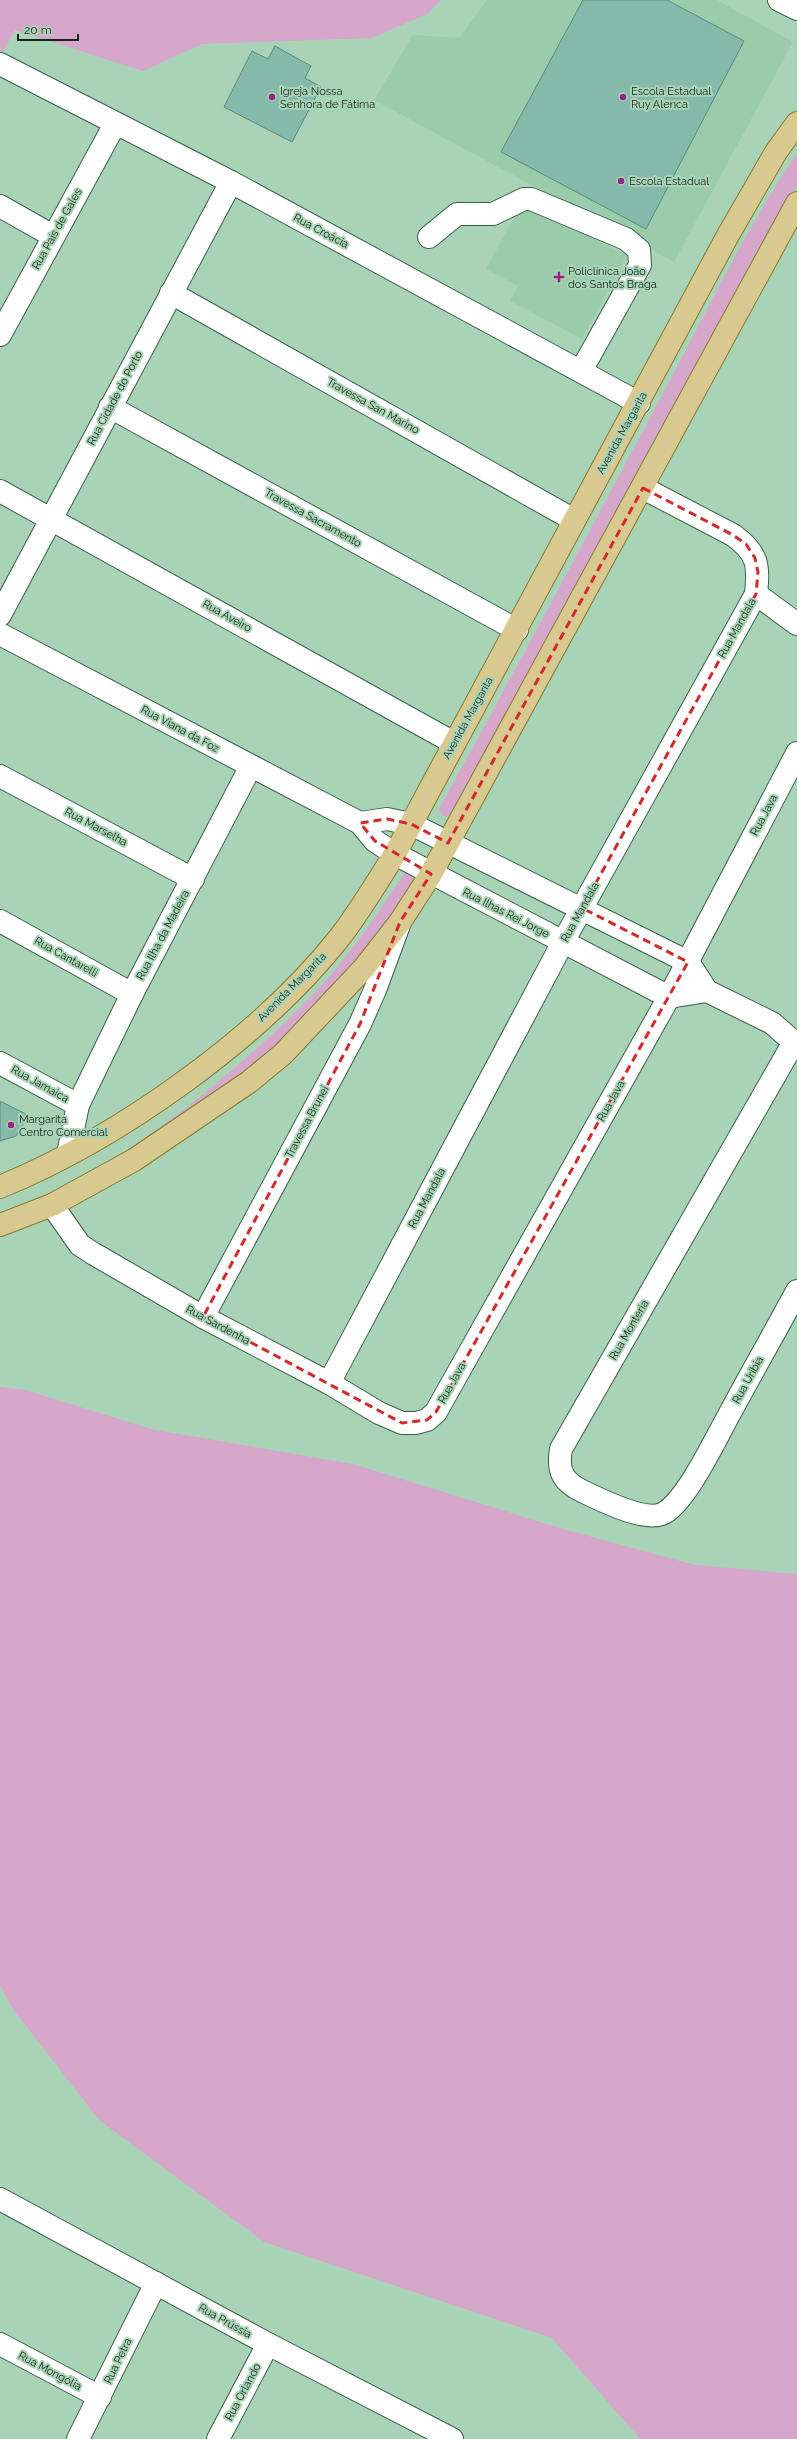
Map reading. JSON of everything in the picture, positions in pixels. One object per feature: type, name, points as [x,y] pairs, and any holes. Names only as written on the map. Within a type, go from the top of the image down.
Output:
[{"type":"main road","name":"Avenida Margarita","points":[[0,1187],[68,1154],[182,1082],[246,1033],[315,966],[340,936],[395,854],[454,742],[517,630],[574,520],[727,237],[776,152],[797,123]]},
{"type":"main road","points":[[0,1225],[52,1205],[134,1160],[250,1082],[283,1054],[337,997],[364,968],[400,922],[431,874],[643,488],[797,203]]},
{"type":"street","points":[[780,0],[797,9]]},
{"type":"street","name":"Rua Croácia","points":[[0,64],[231,182],[639,402]]},
{"type":"street","name":"Rua País de Gales","points":[[0,335],[115,124]]},
{"type":"street","name":"Rua Cidade do Porto","points":[[0,615],[231,182]]},
{"type":"street","points":[[429,237],[457,214],[493,214],[524,199],[531,199],[626,239],[639,250],[640,265],[581,371]]},
{"type":"street","points":[[0,206],[53,236]]},
{"type":"street","name":"Travessa San Marino","points":[[171,293],[574,520]]},
{"type":"street","name":"Travessa Sacramento","points":[[110,407],[517,630]]},
{"type":"street","name":"Rua Mandala","points":[[329,1383],[563,942],[756,594],[758,572],[755,558],[746,544],[734,535],[643,488]]},
{"type":"street","name":"Rua Aveiro","points":[[0,491],[454,742]]},
{"type":"street","points":[[756,594],[797,624]]},
{"type":"street","name":"Rua Viana da Foz","points":[[0,634],[360,824],[375,841],[395,854]]},
{"type":"street","name":"Rua Java","points":[[402,1423],[416,1423],[427,1420],[436,1412],[669,997],[797,753]]},
{"type":"street","name":"Rua Ilha da Madeira","points":[[78,1105],[132,994],[251,766]]},
{"type":"street","name":"Rua Marselha","points":[[0,776],[193,879]]},
{"type":"street","points":[[360,824],[388,818],[411,824],[582,908],[688,962],[707,991],[772,1023],[796,1044]]},
{"type":"street","name":"Rua Ilhas Rei Jorge","points":[[395,854],[669,997]]},
{"type":"street","name":"Rua Cantarelli","points":[[0,921],[132,994]]},
{"type":"street","name":"Travessa Brunei","points":[[203,1317],[360,1024],[375,990],[400,922]]},
{"type":"street","points":[[669,997],[707,991]]},
{"type":"street","name":"Rua Monteria","points":[[699,1470],[674,1504],[663,1514],[648,1516],[626,1510],[573,1486],[563,1477],[559,1465],[562,1449],[579,1416],[796,1044]]},
{"type":"street","name":"Rua Jamaica","points":[[0,1063],[78,1105],[68,1154]]},
{"type":"street","name":"Rua Sardenha","points":[[52,1205],[80,1245],[203,1317],[329,1383],[379,1413],[402,1423]]},
{"type":"street","name":"Rua Uribia","points":[[699,1470],[797,1291]]},
{"type":"street","name":"Rua Prússia","points":[[0,2199],[268,2344],[452,2439]]},
{"type":"street","name":"Rua Petra","points":[[78,2439],[100,2398],[156,2283]]},
{"type":"street","name":"Rua Mongólia","points":[[0,2344],[100,2398]]},
{"type":"street","name":"Rua Orlando","points":[[218,2439],[268,2344]]},
{"type":"highlighted area","points":[[643,488],[733,535],[746,544],[755,558],[758,572],[756,594],[582,908],[688,962],[436,1412],[427,1420],[402,1423],[379,1413],[203,1317],[360,1024],[400,922],[431,874],[375,841],[360,823],[387,819],[411,824],[448,843]]},
{"type":"shaded area","points":[[0,0],[441,0],[427,14],[372,38],[202,44],[143,71],[15,30],[2,53],[0,52]]},
{"type":"shaded area","name":"Escola Estadual","points":[[487,0],[717,0],[793,42],[674,262],[374,100],[413,35],[459,38]]},
{"type":"shaded area","points":[[797,153],[797,185],[451,817],[443,816],[439,809],[578,553],[742,243]]},
{"type":"shaded area","name":"Policlínica João dos Santos Braga","points":[[523,201],[627,256],[582,339],[510,301],[518,286],[486,269]]},
{"type":"shaded area","points":[[408,873],[418,879],[392,925],[283,1049],[28,1226],[0,1237],[0,1216],[34,1202],[67,1185],[131,1148],[190,1105],[260,1045],[299,1009],[324,983],[361,936],[404,874]]},
{"type":"shaded area","points":[[0,1387],[25,1390],[155,1430],[353,1464],[563,1529],[695,1565],[797,1574],[797,2439],[640,2439],[552,2338],[264,2242],[99,2120],[12,2008],[0,1985]]},
{"type":"building","name":"Escola Estadual Ruy Alenca","points":[[583,0],[667,0],[744,41],[646,229],[501,152]]},
{"type":"building","name":"Igreja Nossa Senhora de Fátima","points":[[275,46],[311,66],[305,78],[321,87],[292,142],[224,107],[252,51],[268,59]]},
{"type":"building","name":"Margarita Centro Comercial","points":[[0,1101],[28,1115],[16,1136],[0,1141]]},
{"type":"place","name":"Igreja Nossa Senhora de Fátima","points":[[272,97]]},
{"type":"place","name":"Escola Estadual Ruy Alenca","points":[[623,97]]},
{"type":"place","name":"Escola Estadual","points":[[621,181]]},
{"type":"place","name":"Policlínica João dos Santos Braga","points":[[559,277]]},
{"type":"place","name":"Margarita Centro Comercial","points":[[11,1125]]}]
